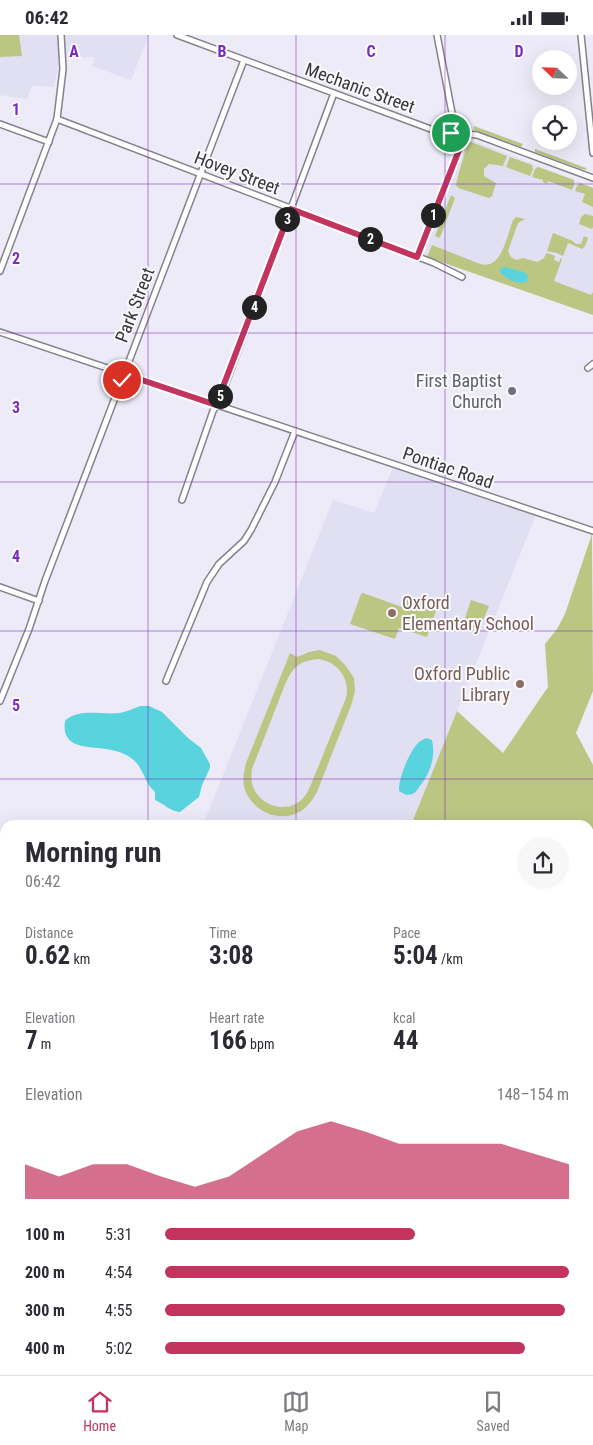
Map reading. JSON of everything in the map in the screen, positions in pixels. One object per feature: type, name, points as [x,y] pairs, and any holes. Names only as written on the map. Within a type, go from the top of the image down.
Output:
[{"type":"street","points":[[0,271],[57,119],[63,69],[61,35]]},
{"type":"street","name":"Mechanic Street","points":[[176,35],[436,131],[477,135],[593,178]]},
{"type":"street","points":[[417,257],[461,145],[453,117],[437,35]]},
{"type":"street","points":[[580,35],[593,153]]},
{"type":"street","name":"Park Street","points":[[0,701],[244,60]]},
{"type":"street","points":[[182,500],[334,93]]},
{"type":"street","name":"Hovey Street","points":[[57,119],[417,257],[462,277]]},
{"type":"street","points":[[0,124],[49,142]]},
{"type":"street","name":"Pontiac Road","points":[[0,332],[593,531]]},
{"type":"street","points":[[166,681],[207,582],[219,564],[252,531],[275,482],[295,431]]},
{"type":"street","points":[[0,587],[39,601]]},
{"type":"shaded area","points":[[0,35],[149,35],[131,80],[92,66],[95,57],[60,58],[54,87],[32,86],[27,99],[0,95]]},
{"type":"shaded area","points":[[466,138],[593,187],[593,315],[419,253]]},
{"type":"shaded area","name":"Oxford Elementary School","points":[[393,467],[536,515],[413,820],[205,820],[333,500],[374,513]]},
{"type":"green space","points":[[0,35],[19,35],[22,56],[0,57]]},
{"type":"green space","points":[[474,126],[523,144],[521,147],[474,130]]},
{"type":"green space","points":[[471,142],[507,156],[503,166],[489,164],[484,169],[484,176],[496,183],[492,196],[489,198],[458,188],[456,185],[466,149]]},
{"type":"green space","points":[[535,150],[538,150],[587,170],[581,169],[535,152]]},
{"type":"green space","points":[[510,157],[532,165],[533,169],[530,176],[506,167]]},
{"type":"green space","points":[[538,167],[574,180],[572,190],[548,181],[547,184],[543,180],[532,177],[535,169]]},
{"type":"green space","points":[[580,183],[593,188],[593,207],[582,202],[585,194],[575,191]]},
{"type":"green space","points":[[451,195],[455,198],[439,238],[435,236]]},
{"type":"green space","points":[[585,214],[593,216],[592,229],[579,224],[581,217]]},
{"type":"green space","points":[[516,217],[525,219],[518,223],[508,251],[511,257],[516,260],[523,258],[537,262],[543,259],[547,253],[555,256],[554,260],[559,262],[561,258],[554,281],[591,295],[593,292],[593,315],[427,257],[432,245],[480,264],[492,263],[499,256],[513,220]]},
{"type":"green space","points":[[553,233],[576,244],[581,244],[584,236],[588,238],[582,249],[568,243],[563,256],[547,251]]},
{"type":"green space","points":[[592,534],[593,691],[576,733],[593,765],[593,820],[413,820],[457,711],[503,753],[548,687],[545,644],[557,629],[565,614]]},
{"type":"green space","points":[[363,593],[402,607],[405,602],[413,598],[423,599],[438,605],[427,637],[399,628],[395,639],[350,624]]},
{"type":"green space","points":[[471,600],[489,606],[479,630],[463,624]]},
{"type":"green space","points":[[320,650],[336,656],[354,678],[355,691],[317,792],[305,808],[288,816],[280,816],[263,811],[249,798],[244,787],[244,773],[246,763],[290,653],[297,657]],"holes":[[[325,660],[337,667],[341,672],[346,684],[346,698],[306,795],[292,806],[284,807],[270,804],[264,801],[254,789],[252,769],[286,682],[292,672],[298,665],[307,661]]]},
{"type":"water","points":[[505,267],[524,272],[528,276],[527,282],[516,282],[506,277],[500,272],[500,269]]},
{"type":"water","points":[[141,706],[149,706],[162,712],[201,748],[210,764],[199,797],[180,812],[173,811],[155,800],[155,792],[148,784],[139,766],[129,756],[112,750],[77,744],[67,737],[65,721],[70,717],[83,713],[119,713]]},
{"type":"water","points":[[426,738],[432,740],[433,759],[431,765],[426,777],[415,793],[406,795],[399,791],[403,772],[408,758],[416,746]]},
{"type":"place","name":"First Baptist Church","points":[[512,391]]},
{"type":"place","name":"Oxford Elementary School","points":[[392,613]]},
{"type":"place","name":"Oxford Public Library","points":[[520,684]]},
{"type":"route","points":[[122,380],[124,374],[216,405],[220,399],[291,209],[417,257],[461,145],[457,133],[451,133]]}]
